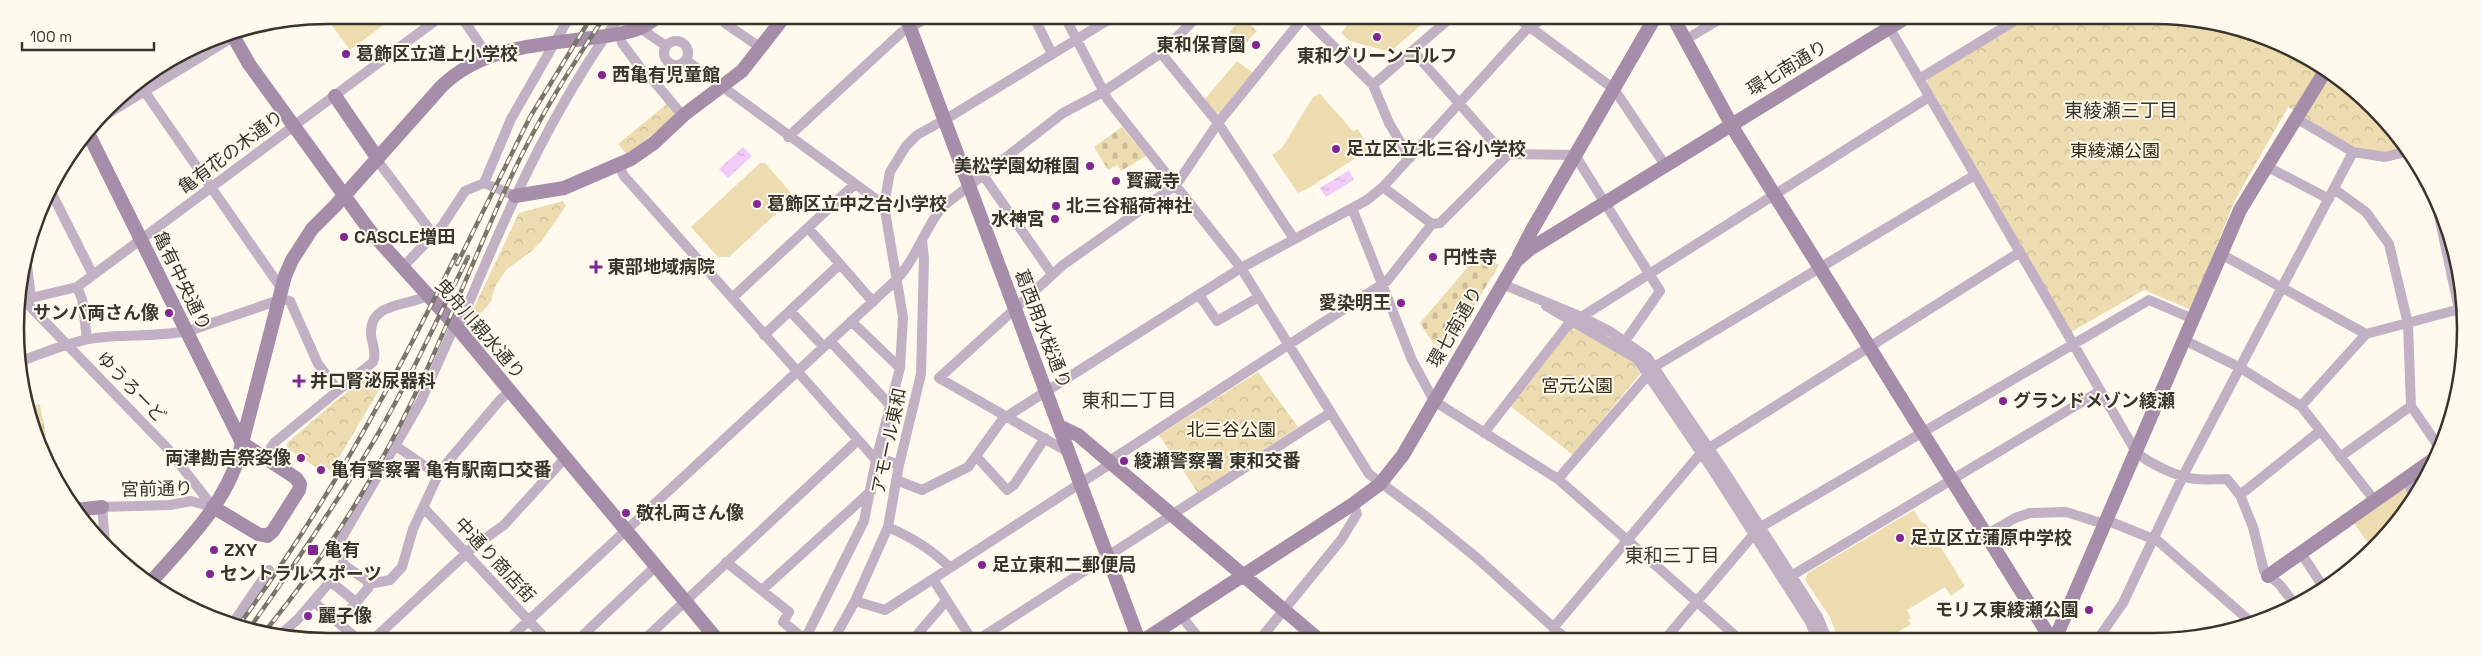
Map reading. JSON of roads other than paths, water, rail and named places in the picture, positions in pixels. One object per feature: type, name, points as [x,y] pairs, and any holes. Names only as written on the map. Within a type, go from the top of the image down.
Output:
[{"type":"street","name":"亀有花の木通り","points":[[25,298],[77,287],[431,24]]},
{"type":"street","points":[[466,24],[488,56]]},
{"type":"street","points":[[402,268],[446,221],[465,191],[484,183],[511,119],[565,24]]},
{"type":"street","points":[[344,568],[340,540],[396,446],[420,401],[456,327],[515,196],[564,105],[612,35],[617,24]]},
{"type":"street","points":[[154,578],[213,507],[232,476],[280,295],[292,260],[305,238],[448,80],[488,56],[513,49],[612,35],[640,28],[646,24]]},
{"type":"street","points":[[726,24],[761,48]]},
{"type":"street","points":[[484,183],[515,196],[564,188],[619,166],[654,143],[683,116],[742,71],[779,24]]},
{"type":"street","points":[[788,136],[902,32],[907,24]]},
{"type":"street","name":"葛西用水桜通り","points":[[909,24],[1136,633]]},
{"type":"street","points":[[1037,24],[1052,54]]},
{"type":"street","points":[[1069,24],[1102,92],[1241,268],[1369,474],[1477,558],[1560,633]]},
{"type":"street","points":[[806,633],[864,521],[877,459],[900,368],[902,317],[884,205],[890,172],[906,146],[924,129],[1103,24]]},
{"type":"street","points":[[515,633],[896,280],[904,272],[931,221],[942,207],[1064,113],[1102,92],[1161,53],[1190,24]]},
{"type":"street","points":[[939,378],[1052,274],[1176,185],[1218,123],[1299,24]]},
{"type":"street","points":[[1310,24],[1373,86],[1389,123],[1410,158]]},
{"type":"street","points":[[1373,86],[1442,24]]},
{"type":"street","points":[[1526,24],[1614,89],[1665,165]]},
{"type":"street","points":[[896,480],[922,490],[968,467],[1002,420],[1007,416],[1241,268],[1352,208],[1383,188],[1534,24]]},
{"type":"street","points":[[1516,261],[1651,24]]},
{"type":"street","points":[[1677,24],[1731,125],[1774,196],[2047,633]]},
{"type":"street","points":[[1685,40],[1712,24]]},
{"type":"street","points":[[1888,24],[2136,452],[2149,462],[2183,476],[2194,479],[2227,479],[2240,495],[2253,527],[2264,571],[2280,585],[2291,600]]},
{"type":"street","name":"環七南通り","points":[[1154,633],[1353,504],[1380,484],[1403,455],[1516,261],[1539,242],[1731,125],[1888,24]]},
{"type":"street","points":[[1919,79],[2009,24]]},
{"type":"street","points":[[640,28],[666,46]]},
{"type":"street","points":[[612,35],[622,43],[647,77],[652,79],[683,116]]},
{"type":"street","name":"曳舟川親水通り","points":[[235,39],[249,64],[344,196],[402,268],[510,390],[711,633]]},
{"type":"street","points":[[673,42],[681,42],[687,48],[686,60],[680,65],[669,63],[664,54],[666,46],[673,42]]},
{"type":"street","points":[[120,107],[221,44]]},
{"type":"street","points":[[1413,51],[1501,151],[1509,154],[1575,155]]},
{"type":"street","points":[[1161,53],[1218,123],[1294,239]]},
{"type":"street","points":[[686,60],[720,87],[884,205]]},
{"type":"street","points":[[2058,633],[2245,200],[2322,75]]},
{"type":"street","points":[[142,88],[211,187],[280,295],[290,301],[318,364],[337,389]]},
{"type":"street","points":[[335,96],[433,234]]},
{"type":"street","points":[[1484,433],[1567,326],[1929,96]]},
{"type":"street","points":[[2296,118],[2353,152],[2385,157],[2402,153]]},
{"type":"street","name":"亀有中央通り","points":[[91,138],[242,443]]},
{"type":"street","points":[[2102,633],[2123,603],[2183,476],[2353,152]]},
{"type":"street","points":[[1383,188],[1432,224],[1440,223],[1509,154]]},
{"type":"street","points":[[1575,155],[1660,291],[1622,345]]},
{"type":"street","points":[[619,166],[624,176],[858,440],[877,459],[899,465]]},
{"type":"street","points":[[2266,166],[2332,194],[2366,212],[2384,235],[2394,257],[2408,324],[2411,406],[2435,442]]},
{"type":"street","points":[[983,175],[1052,274]]},
{"type":"street","points":[[1558,479],[1651,372],[1819,268],[1975,175]]},
{"type":"street","points":[[732,298],[854,185]]},
{"type":"street","points":[[54,197],[93,275]]},
{"type":"street","points":[[1352,208],[1412,360],[1434,401],[1558,479],[1732,633]]},
{"type":"street","points":[[855,601],[885,610],[1080,484],[1288,344],[1382,285],[1432,224]]},
{"type":"street","points":[[808,228],[873,302]]},
{"type":"street","name":"アモール東和","points":[[838,633],[855,601],[888,526],[899,465],[921,374],[924,259],[922,240]]},
{"type":"street","points":[[1554,628],[1627,540],[1705,451],[2020,252]]},
{"type":"street","points":[[2221,254],[2366,334]]},
{"type":"street","points":[[764,335],[840,264]]},
{"type":"street","points":[[1502,284],[1578,319],[1622,345],[1641,351],[1651,372],[1705,451],[1786,579],[1815,633]]},
{"type":"street","points":[[77,287],[82,299],[87,339]]},
{"type":"street","points":[[25,359],[87,339],[108,336],[161,336],[186,332],[280,295]]},
{"type":"street","points":[[1199,295],[1217,321],[1259,297]]},
{"type":"street","points":[[264,457],[275,442],[337,389],[374,362],[375,356],[371,330],[378,314],[391,305],[415,302],[427,296]]},
{"type":"street","name":"ゆうろーど","points":[[25,298],[168,450],[213,507]]},
{"type":"street","points":[[1670,633],[1756,531],[1920,432],[2149,300],[2193,318]]},
{"type":"street","points":[[790,311],[891,406]]},
{"type":"street","points":[[2301,406],[2366,334],[2457,312]]},
{"type":"street","points":[[851,321],[900,368]]},
{"type":"street","points":[[2184,340],[2239,367],[2301,406],[2374,501]]},
{"type":"street","points":[[921,374],[939,378],[1068,452]]},
{"type":"street","points":[[344,568],[348,568],[369,584],[390,580],[402,567],[413,529],[438,475],[510,390]]},
{"type":"street","points":[[1786,579],[2100,391]]},
{"type":"street","points":[[2340,457],[2411,406]]},
{"type":"street","points":[[988,633],[1330,413]]},
{"type":"street","points":[[1059,426],[1073,431],[1311,633]]},
{"type":"street","points":[[2240,495],[2320,431]]},
{"type":"street","points":[[976,456],[1007,490],[1014,485],[1045,438]]},
{"type":"street","points":[[650,633],[858,440]]},
{"type":"street","points":[[213,507],[258,534],[270,534],[299,490],[300,484],[296,478],[242,443]]},
{"type":"street","points":[[396,446],[438,475]]},
{"type":"street","points":[[380,633],[467,553],[504,525],[566,457]]},
{"type":"street","points":[[2268,576],[2425,466]]},
{"type":"street","points":[[2407,478],[2411,489]]},
{"type":"street","points":[[762,590],[871,491]]},
{"type":"street","name":"宮前通り","points":[[102,507],[170,505],[191,501],[213,507]]},
{"type":"street","points":[[1265,633],[1341,540],[1357,514],[1353,504]]},
{"type":"street","points":[[83,509],[102,507],[105,536]]},
{"type":"street","name":"中通り商店街","points":[[423,507],[541,633]]},
{"type":"street","points":[[1986,536],[2015,518],[2030,513],[2066,512],[2106,522],[2154,539],[2247,618]]},
{"type":"street","points":[[888,526],[916,541],[941,558],[950,568]]},
{"type":"street","points":[[2301,553],[2321,583]]},
{"type":"street","points":[[726,562],[789,612],[783,622],[798,633]]},
{"type":"street","points":[[585,633],[656,566]]},
{"type":"street","points":[[285,630],[314,602],[344,568]]},
{"type":"street","points":[[236,619],[269,570]]},
{"type":"street","points":[[1786,579],[1818,617],[1825,633]]},
{"type":"street","points":[[933,580],[967,633]]},
{"type":"street","points":[[331,582],[356,603]]},
{"type":"street","points":[[340,623],[368,590],[369,584]]},
{"type":"street","points":[[918,633],[946,601]]},
{"type":"street","points":[[314,602],[351,633]]},
{"type":"street","points":[[1180,616],[1195,633]]},
{"type":"water","points":[[743,147],[752,156],[728,178],[719,169]]},
{"type":"water","points":[[1349,170],[1354,180],[1326,197],[1320,188]]},
{"type":"railway","points":[[457,264],[530,117],[587,24]]},
{"type":"railway","points":[[269,627],[330,543],[361,495],[389,446],[422,380],[522,154],[556,94],[600,24]]},
{"type":"railway","points":[[242,621],[300,536],[356,445],[456,255]]},
{"type":"railway","points":[[253,624],[314,535],[388,417],[468,257]]},
{"type":"place","name":"東和グリーンゴルフ","points":[[1377,37]]},
{"type":"place","name":"東和保育園","points":[[1256,45]]},
{"type":"place","name":"葛飾区立道上小学校","points":[[346,54]]},
{"type":"place","name":"西亀有児童館","points":[[602,75]]},
{"type":"place","name":"足立区立北三谷小学校","points":[[1336,149]]},
{"type":"place","name":"美松学園幼稚園","points":[[1090,166]]},
{"type":"place","name":"寳藏寺","points":[[1116,181]]},
{"type":"place","name":"葛飾区立中之台小学校","points":[[757,204]]},
{"type":"place","name":"北三谷稲荷神社","points":[[1056,206]]},
{"type":"place","name":"水神宮","points":[[1055,219]]},
{"type":"place","name":"CASCLE増田","points":[[344,237]]},
{"type":"place","name":"円性寺","points":[[1433,257]]},
{"type":"place","name":"東部地域病院","points":[[596,267]]},
{"type":"place","name":"愛染明王","points":[[1401,303]]},
{"type":"place","name":"サンバ両さん像","points":[[169,313]]},
{"type":"place","name":"井口腎泌尿器科","points":[[299,381]]},
{"type":"place","name":"グランドメゾン綾瀬","points":[[2003,401]]},
{"type":"place","name":"両津勘吉祭姿像","points":[[301,458]]},
{"type":"place","name":"綾瀬警察署 東和交番","points":[[1124,461]]},
{"type":"place","name":"亀有警察署 亀有駅南口交番","points":[[321,470]]},
{"type":"place","name":"敬礼両さん像","points":[[626,513]]},
{"type":"place","name":"足立区立蒲原中学校","points":[[1900,538]]},
{"type":"place","name":"ZXY","points":[[214,550]]},
{"type":"place","name":"亀有","points":[[313,550]]},
{"type":"place","name":"足立東和二郵便局","points":[[982,565]]},
{"type":"place","name":"セントラルスポーツ","points":[[210,574]]},
{"type":"place","name":"モリス東綾瀬公園","points":[[2089,610]]},
{"type":"place","name":"麗子像","points":[[308,616]]},
{"type":"district","name":"東綾瀬三丁目","points":[[2121,110]]},
{"type":"district","name":"東和二丁目","points":[[1129,400]]},
{"type":"district","name":"東和三丁目","points":[[1672,555]]},
{"type":"park label","name":"東綾瀬公園","points":[[2115,151]]},
{"type":"park label","name":"宮元公園","points":[[1577,386]]},
{"type":"park label","name":"北三谷公園","points":[[1231,430]]}]
